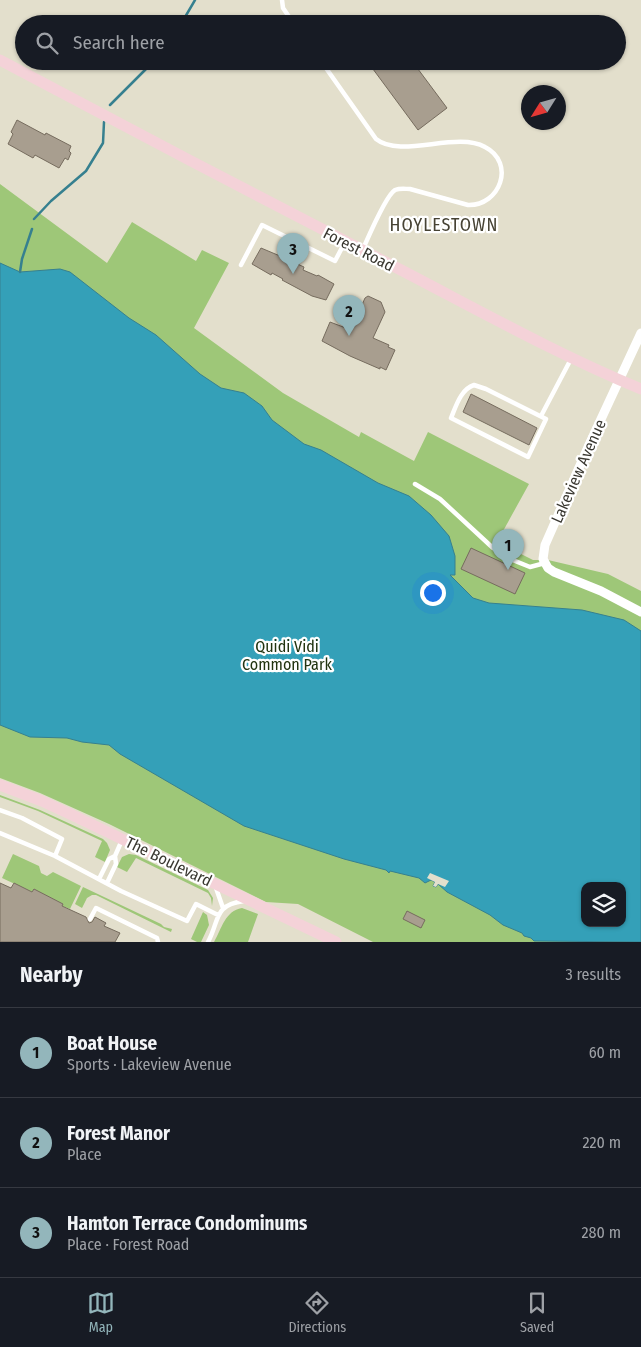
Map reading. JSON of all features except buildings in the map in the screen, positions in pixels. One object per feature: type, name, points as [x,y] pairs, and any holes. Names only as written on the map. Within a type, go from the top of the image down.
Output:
[{"type":"street","name":"Forest Road","points":[[0,60],[15,68]]},
{"type":"street","name":"Forest Road","points":[[19,70],[345,242],[572,358],[641,390]]},
{"type":"street","name":"Lakeview Avenue","points":[[545,563],[543,559],[546,545],[641,333]]},
{"type":"street","points":[[545,563],[554,572],[601,591],[641,612]]},
{"type":"street","name":"The Boulevard","points":[[0,785],[42,801],[336,942]]},
{"type":"lane","points":[[282,0],[288,15]]},
{"type":"lane","points":[[327,70],[376,139],[382,143],[395,146],[464,142],[478,144],[497,156],[501,165],[502,181],[498,189],[487,200],[478,205],[468,205],[410,189],[396,190],[386,202],[362,250]]},
{"type":"lane","points":[[241,265],[262,225],[335,261],[345,242]]},
{"type":"lane","points":[[541,416],[572,358]]},
{"type":"lane","points":[[474,385],[541,416],[546,419],[528,457],[450,418],[463,392],[469,386],[474,385]]},
{"type":"lane","points":[[415,484],[440,499],[492,548],[508,558],[530,567],[545,563]]},
{"type":"lane","points":[[0,810],[22,818],[62,839],[54,856]]},
{"type":"lane","points":[[0,833],[54,856],[187,921],[196,904],[218,915]]},
{"type":"lane","points":[[107,883],[116,864],[115,856],[123,839]]},
{"type":"lane","points":[[99,879],[109,859],[115,856]]},
{"type":"lane","points":[[207,879],[216,887],[223,908]]},
{"type":"lane","points":[[208,942],[214,932],[218,915],[223,908],[234,903],[251,901]]},
{"type":"lane","points":[[90,919],[96,908],[157,938],[158,942]]},
{"type":"green space","name":"Quidi Vidi Common Park","points":[[0,184],[107,263],[132,222],[196,261],[202,250],[229,263],[194,328],[283,393],[359,437],[361,432],[414,461],[428,432],[529,484],[497,542],[533,560],[548,560],[608,574],[641,591],[641,942],[373,942],[298,904],[266,902],[109,824],[40,793],[0,778]]},
{"type":"green space","points":[[0,795],[40,810],[103,839],[110,850],[105,862],[95,857],[102,841],[38,811],[0,797]]},
{"type":"green space","points":[[13,854],[39,866],[41,873],[47,876],[53,872],[81,886],[70,909],[34,890],[32,892],[2,878]]},
{"type":"green space","points":[[129,854],[136,855],[208,890],[213,898],[212,906],[208,893],[136,858],[127,872],[117,867],[122,857]]},
{"type":"green space","points":[[83,887],[164,927],[172,929],[171,932],[96,895],[87,898],[82,908],[75,904]]},
{"type":"green space","points":[[242,908],[258,914],[248,942],[214,942],[228,916]]},
{"type":"green space","points":[[203,912],[207,915],[209,925],[201,942],[197,942],[191,939]]},
{"type":"water","name":"Quidi Vidi Common Park","points":[[0,263],[20,272],[60,269],[70,272],[129,318],[156,335],[200,374],[221,388],[244,393],[262,406],[272,420],[304,444],[321,450],[378,483],[409,496],[431,515],[449,536],[455,556],[455,575],[450,575],[473,598],[489,603],[582,610],[624,620],[641,631],[641,942],[534,941],[447,892],[438,884],[436,887],[433,886],[435,882],[431,880],[425,883],[419,878],[390,871],[389,873],[386,870],[344,859],[244,826],[120,754],[109,745],[67,738],[30,737],[0,725]]},
{"type":"pier","points":[[430,873],[449,881],[445,887],[438,884],[436,887],[433,886],[435,882],[427,878]]},
{"type":"waterway","points":[[186,15],[195,0]]},
{"type":"waterway","points":[[110,105],[145,70]]},
{"type":"waterway","points":[[34,219],[51,201],[86,171],[103,143],[104,122]]},
{"type":"waterway","points":[[20,272],[22,259],[32,229]]},
{"type":"place","name":"Hamton Terrace Condominums","points":[[293,274]]},
{"type":"place","name":"Forest Manor","points":[[349,336]]},
{"type":"place","name":"Boat House","points":[[508,570]]},
{"type":"district","name":"HOYLESTOWN","points":[[444,225]]}]
